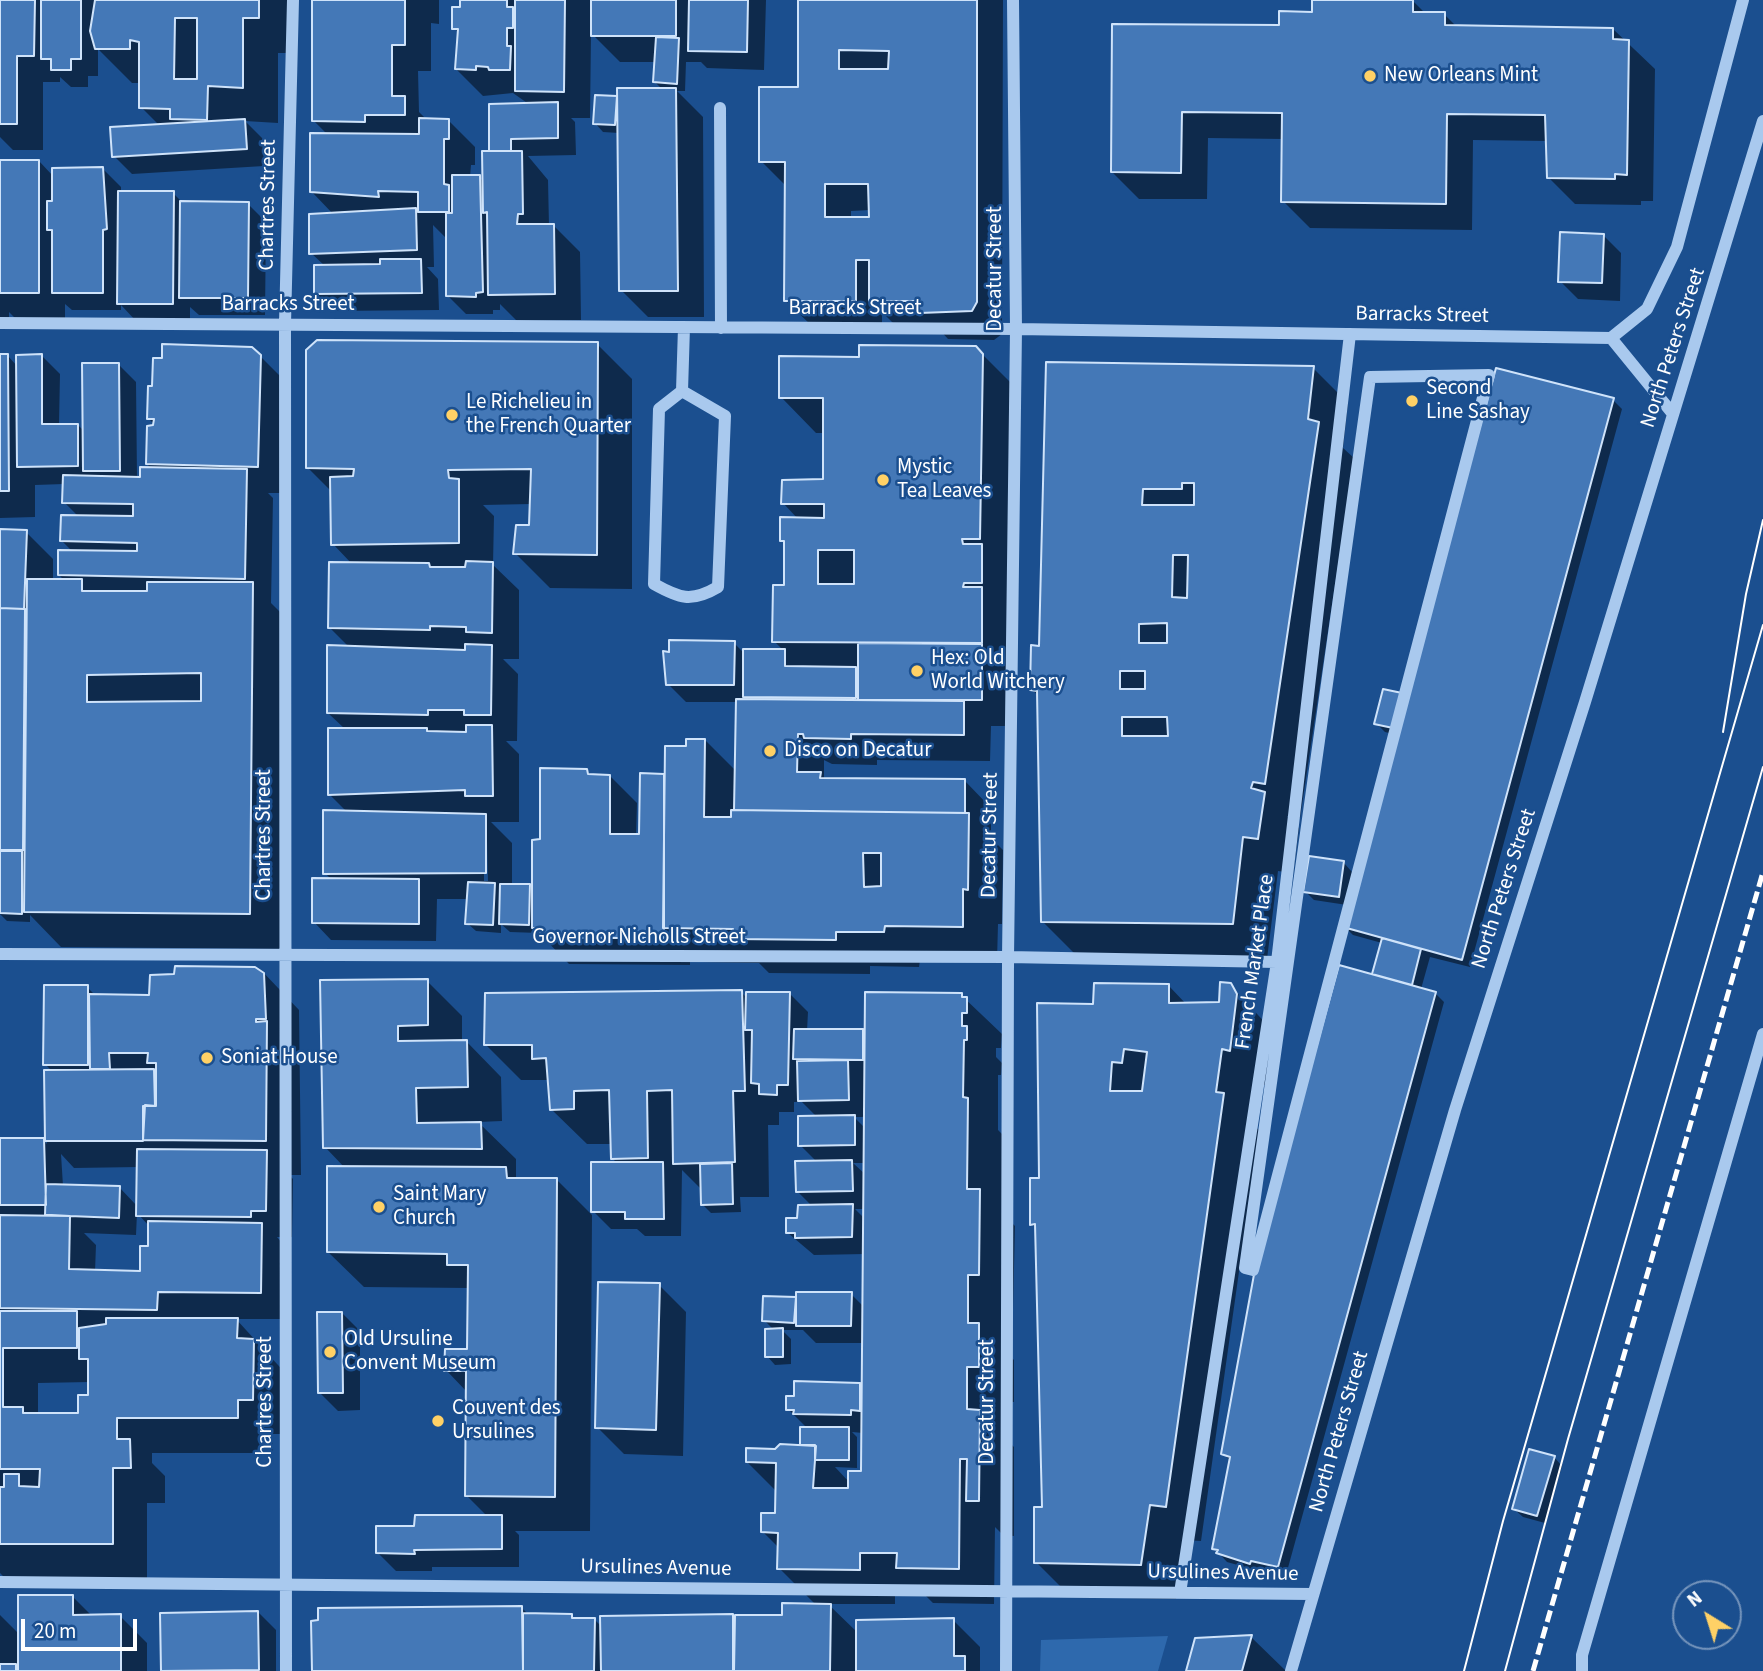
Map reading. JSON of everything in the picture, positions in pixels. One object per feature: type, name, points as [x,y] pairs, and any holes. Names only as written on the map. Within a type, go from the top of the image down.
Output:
[{"type":"street","name":"Chartres Street","points":[[286,1671],[285,324],[293,0]]},
{"type":"street","name":"Decatur Street","points":[[1006,1671],[1009,957],[1016,329],[1013,0]]},
{"type":"street","name":"North Peters Street","points":[[1611,338],[1647,309],[1678,247],[1743,0]]},
{"type":"street","points":[[720,108],[720,328]]},
{"type":"street","name":"North Peters Street","points":[[1291,1671],[1455,1110],[1763,121]]},
{"type":"street","name":"Barracks Street","points":[[0,323],[1016,329],[1611,338]]},
{"type":"street","points":[[682,391],[684,327]]},
{"type":"street","name":"French Market Place","points":[[1180,1593],[1277,962],[1350,334]]},
{"type":"street","points":[[1611,338],[1673,414]]},
{"type":"street","points":[[1489,375],[1254,1270],[1245,1268],[1370,377],[1489,375]]},
{"type":"street","points":[[682,391],[726,416],[718,587],[704,595],[678,598],[654,584],[659,409],[682,391]]},
{"type":"street","name":"Governor Nicholls Street","points":[[0,954],[284,957],[1009,957],[1277,962]]},
{"type":"street","points":[[1582,1671],[1582,1655],[1763,1034]]},
{"type":"street","name":"Ursulines Avenue","points":[[0,1582],[1312,1594]]},
{"type":"shaded area","points":[[1168,1636],[1158,1671],[1040,1671],[1041,1640]]},
{"type":"building","points":[[0,0],[35,0],[34,56],[17,56],[17,124],[0,124]]},
{"type":"building","points":[[41,0],[81,0],[81,59],[71,59],[71,70],[51,70],[51,59],[41,59]]},
{"type":"building","points":[[95,0],[259,0],[259,18],[243,18],[243,88],[208,86],[207,120],[170,119],[170,109],[139,108],[139,42],[130,40],[130,49],[95,49],[90,31]],"holes":[[[175,18],[197,18],[197,79],[174,79]]]},
{"type":"building","points":[[312,0],[405,0],[405,45],[392,45],[392,96],[405,96],[405,115],[365,115],[365,122],[312,121]]},
{"type":"building","points":[[460,0],[507,0],[507,7],[513,7],[513,28],[507,28],[507,46],[511,46],[510,70],[489,70],[488,67],[476,66],[476,70],[455,69],[458,29],[452,29],[452,7],[460,7]]},
{"type":"building","points":[[515,0],[565,0],[564,92],[515,91]]},
{"type":"building","points":[[591,0],[676,0],[676,36],[591,36]]},
{"type":"building","points":[[689,0],[748,0],[747,52],[688,51]]},
{"type":"building","points":[[798,0],[977,0],[977,302],[972,311],[920,313],[920,301],[869,301],[869,260],[856,260],[856,301],[784,301],[785,162],[759,162],[759,87],[798,87]],"holes":[[[839,50],[889,51],[888,69],[839,69]],[[825,184],[868,184],[869,217],[825,217]]]},
{"type":"building","name":"New Orleans Mint","points":[[1312,0],[1413,0],[1413,12],[1445,12],[1445,25],[1613,28],[1613,39],[1629,40],[1627,175],[1615,174],[1615,179],[1547,178],[1545,115],[1447,114],[1446,204],[1281,202],[1282,113],[1182,112],[1181,173],[1111,172],[1112,24],[1279,25],[1279,11],[1312,12]]},
{"type":"building","points":[[656,37],[679,38],[677,84],[653,82]]},
{"type":"building","points":[[617,88],[676,88],[678,291],[619,291]]},
{"type":"building","points":[[595,95],[617,96],[615,125],[593,124]]},
{"type":"building","points":[[558,102],[558,138],[511,139],[511,151],[489,151],[489,104]]},
{"type":"building","points":[[419,118],[449,119],[449,139],[444,139],[444,184],[449,185],[449,212],[418,212],[418,192],[378,191],[379,197],[310,192],[310,133],[419,134]]},
{"type":"building","points":[[245,119],[247,149],[112,157],[110,127]]},
{"type":"building","points":[[482,151],[522,151],[523,214],[518,214],[517,224],[554,224],[555,294],[488,295],[487,212],[483,213]]},
{"type":"building","points":[[0,160],[39,160],[39,293],[0,293]]},
{"type":"building","points":[[103,167],[107,229],[103,230],[103,293],[52,293],[52,230],[47,230],[47,201],[52,201],[52,168]]},
{"type":"building","points":[[452,175],[480,175],[483,292],[476,293],[476,297],[446,296],[446,213],[452,213]]},
{"type":"building","points":[[118,191],[174,191],[173,304],[117,304]]},
{"type":"building","points":[[180,201],[249,202],[248,298],[179,298]]},
{"type":"building","points":[[416,208],[417,250],[309,254],[309,214]]},
{"type":"building","points":[[1560,232],[1604,234],[1602,283],[1558,282]]},
{"type":"building","points":[[380,259],[421,259],[422,293],[314,294],[314,265],[380,264]]},
{"type":"building","name":"Le Richelieu in the French Quarter","points":[[317,340],[598,342],[597,555],[513,554],[516,525],[529,525],[531,469],[448,470],[449,478],[459,479],[459,543],[331,545],[330,477],[353,476],[354,469],[306,468],[306,350]]},
{"type":"building","points":[[162,344],[252,347],[261,355],[258,467],[146,464],[147,426],[153,425],[154,419],[147,419],[148,386],[152,386],[153,358],[162,358]]},
{"type":"building","points":[[859,345],[976,346],[983,354],[980,539],[962,539],[963,544],[982,544],[982,583],[964,583],[963,587],[982,587],[982,643],[772,642],[773,585],[784,585],[784,541],[780,541],[780,517],[824,518],[824,504],[781,504],[782,480],[823,479],[823,398],[779,398],[779,356],[859,357]],"holes":[[[818,550],[854,550],[854,584],[818,584]]]},
{"type":"building","points":[[0,354],[8,354],[9,491],[0,491]]},
{"type":"building","points":[[42,354],[42,424],[78,424],[78,466],[17,467],[16,355]]},
{"type":"building","points":[[1046,362],[1314,366],[1308,419],[1319,422],[1265,784],[1253,782],[1251,788],[1265,792],[1258,839],[1243,837],[1233,924],[1041,922],[1037,691],[1030,690],[1031,645],[1039,646]],"holes":[[[1182,483],[1194,483],[1194,505],[1142,505],[1143,489],[1182,489]],[[1173,555],[1188,555],[1187,598],[1172,597]],[[1167,623],[1167,643],[1139,643],[1139,624]],[[1120,671],[1145,671],[1145,689],[1120,689]],[[1122,717],[1167,717],[1168,736],[1122,736]]]},
{"type":"building","points":[[82,363],[119,363],[120,471],[83,471]]},
{"type":"building","points":[[1496,368],[1614,398],[1462,960],[1343,927]]},
{"type":"building","points":[[140,467],[247,469],[245,579],[58,575],[58,550],[137,551],[137,543],[60,541],[61,515],[133,516],[133,504],[62,503],[63,475],[140,477]]},
{"type":"building","points":[[0,529],[27,530],[24,609],[0,608]]},
{"type":"building","points":[[466,561],[493,562],[492,633],[466,632],[466,627],[430,626],[430,630],[328,628],[329,562],[429,563],[430,567],[465,567]]},
{"type":"building","points":[[27,579],[82,579],[82,591],[147,591],[147,582],[253,582],[250,914],[24,912]],"holes":[[[201,673],[201,701],[87,702],[87,675]]]},
{"type":"building","points":[[0,608],[25,609],[23,850],[0,850]]},
{"type":"building","points":[[669,640],[735,641],[734,685],[666,685],[663,651],[669,652]]},
{"type":"building","points":[[858,643],[982,644],[982,700],[858,700]]},
{"type":"building","points":[[465,644],[492,645],[491,715],[464,715],[464,710],[428,710],[428,715],[327,713],[327,645],[465,650]]},
{"type":"building","points":[[743,649],[785,649],[785,666],[856,667],[856,698],[743,697]]},
{"type":"building","points":[[1383,689],[1402,693],[1393,728],[1374,724]]},
{"type":"building","points":[[736,699],[964,701],[964,735],[851,734],[851,739],[804,738],[803,734],[798,734],[797,772],[821,772],[820,778],[965,779],[965,813],[734,810]]},
{"type":"building","points":[[466,725],[492,725],[493,796],[465,796],[465,790],[328,795],[328,728],[427,728],[427,731],[466,732]]},
{"type":"building","points":[[686,739],[705,739],[704,817],[731,817],[731,810],[969,813],[968,890],[963,889],[963,927],[885,926],[884,932],[836,932],[836,940],[732,939],[733,929],[663,928],[665,746],[686,746]],"holes":[[[863,853],[881,853],[881,886],[864,887]]]},
{"type":"building","points":[[540,768],[587,769],[588,774],[610,775],[610,834],[639,834],[640,773],[664,774],[664,938],[541,938],[540,928],[532,928],[532,840],[540,839]]},
{"type":"building","points":[[323,810],[486,814],[486,873],[323,874]]},
{"type":"building","points":[[0,851],[22,851],[22,914],[0,913]]},
{"type":"building","points":[[1309,856],[1344,861],[1339,897],[1303,892]]},
{"type":"building","points":[[312,878],[419,879],[419,924],[312,923]]},
{"type":"building","points":[[468,882],[495,883],[493,925],[465,924]]},
{"type":"building","points":[[500,884],[530,884],[529,925],[499,924]]},
{"type":"building","points":[[1382,938],[1421,949],[1412,985],[1372,974]]},
{"type":"building","points":[[1339,965],[1436,992],[1278,1567],[1251,1561],[1250,1564],[1216,1553],[1218,1550],[1212,1549],[1230,1457],[1221,1454],[1255,1269]]},
{"type":"building","name":"Soniat House","points":[[175,966],[255,967],[264,973],[266,1019],[256,1019],[256,1022],[267,1021],[266,1141],[143,1140],[145,1105],[156,1106],[156,1063],[147,1063],[148,1053],[109,1053],[110,1069],[90,1069],[89,994],[149,995],[150,975],[174,974]]},
{"type":"building","points":[[428,979],[428,1025],[398,1026],[398,1041],[467,1040],[468,1087],[416,1088],[417,1123],[481,1122],[482,1149],[323,1148],[320,980]]},
{"type":"building","points":[[1220,982],[1231,983],[1237,994],[1230,1051],[1222,1049],[1216,1092],[1224,1093],[1166,1507],[1150,1505],[1141,1565],[1034,1563],[1034,1507],[1042,1507],[1035,1224],[1030,1225],[1030,1178],[1039,1178],[1037,1003],[1093,1004],[1094,983],[1169,984],[1169,1003],[1219,1002]],"holes":[[[1124,1049],[1147,1052],[1142,1091],[1110,1091],[1112,1062],[1122,1063]]]},
{"type":"building","points":[[44,985],[88,985],[88,1065],[43,1065]]},
{"type":"building","points":[[742,990],[745,1091],[733,1091],[735,1162],[673,1164],[672,1090],[647,1091],[648,1158],[611,1159],[609,1090],[574,1091],[574,1109],[550,1110],[546,1058],[532,1059],[532,1045],[484,1045],[485,993]]},
{"type":"building","points":[[746,992],[790,992],[788,1085],[777,1085],[777,1095],[759,1094],[759,1084],[751,1083],[752,1030],[745,1030]]},
{"type":"building","points":[[865,992],[962,993],[962,997],[967,997],[967,1013],[962,1013],[962,1026],[967,1026],[967,1040],[964,1040],[963,1097],[968,1098],[967,1189],[980,1189],[979,1275],[968,1275],[968,1323],[979,1323],[979,1367],[967,1367],[967,1409],[980,1410],[979,1501],[966,1501],[967,1459],[960,1459],[959,1569],[896,1568],[897,1553],[860,1553],[860,1570],[777,1569],[778,1533],[761,1532],[761,1513],[775,1513],[776,1463],[746,1462],[746,1448],[775,1449],[780,1444],[816,1446],[813,1488],[848,1488],[848,1471],[861,1471]]},
{"type":"building","points":[[794,1029],[863,1029],[863,1060],[793,1059]]},
{"type":"building","points":[[848,1060],[849,1100],[798,1101],[797,1061]]},
{"type":"building","points":[[154,1069],[155,1106],[143,1106],[143,1141],[45,1141],[44,1070]]},
{"type":"building","points":[[855,1115],[855,1145],[798,1146],[798,1116]]},
{"type":"building","points":[[0,1138],[44,1138],[46,1205],[0,1205]]},
{"type":"building","points":[[137,1149],[267,1150],[266,1211],[251,1211],[251,1217],[136,1216]]},
{"type":"building","points":[[852,1160],[853,1191],[796,1192],[795,1161]]},
{"type":"building","points":[[591,1162],[663,1162],[664,1219],[625,1219],[625,1212],[591,1212]]},
{"type":"building","points":[[732,1163],[733,1204],[701,1205],[700,1164]]},
{"type":"building","points":[[327,1166],[506,1167],[507,1178],[557,1178],[555,1497],[465,1496],[466,1371],[444,1371],[445,1349],[467,1349],[468,1265],[447,1265],[447,1254],[327,1252]]},
{"type":"building","points":[[46,1184],[120,1186],[119,1218],[45,1215]]},
{"type":"building","points":[[853,1204],[852,1237],[795,1238],[795,1233],[786,1233],[786,1218],[797,1218],[798,1205]]},
{"type":"building","points":[[0,1215],[70,1216],[69,1269],[140,1271],[140,1246],[148,1246],[148,1221],[262,1223],[261,1293],[158,1292],[157,1310],[0,1308]]},
{"type":"building","points":[[598,1282],[660,1283],[656,1430],[595,1428]]},
{"type":"building","points":[[796,1292],[852,1292],[851,1326],[796,1326]]},
{"type":"building","points":[[763,1296],[796,1297],[794,1323],[762,1321]]},
{"type":"building","points":[[0,1311],[77,1311],[77,1348],[3,1348],[3,1407],[23,1407],[23,1413],[78,1413],[78,1395],[88,1395],[88,1359],[79,1359],[79,1328],[106,1324],[106,1318],[238,1318],[237,1338],[254,1339],[253,1400],[238,1400],[238,1418],[117,1418],[117,1439],[130,1439],[131,1468],[113,1468],[113,1544],[0,1544],[0,1487],[4,1487],[4,1474],[19,1474],[19,1486],[39,1487],[40,1469],[0,1469]]},
{"type":"building","name":"Old Ursuline Convent Museum","points":[[317,1312],[342,1312],[343,1393],[318,1393]]},
{"type":"building","points":[[783,1328],[783,1357],[765,1357],[765,1329]]},
{"type":"building","points":[[794,1381],[860,1383],[860,1411],[851,1410],[851,1415],[793,1414],[794,1410],[786,1410],[786,1396],[794,1396]]},
{"type":"building","points":[[800,1427],[849,1427],[849,1460],[815,1460],[815,1445],[800,1445]]},
{"type":"building","points":[[1529,1449],[1555,1456],[1537,1516],[1512,1509]]},
{"type":"building","points":[[415,1515],[502,1515],[502,1549],[414,1550],[415,1554],[376,1553],[376,1526],[414,1526]]},
{"type":"building","points":[[18,1595],[73,1595],[73,1615],[121,1614],[121,1671],[18,1671]]},
{"type":"building","points":[[782,1603],[831,1604],[830,1671],[734,1671],[735,1615],[782,1615]]},
{"type":"building","points":[[522,1606],[523,1671],[312,1671],[311,1621],[318,1620],[318,1608]]},
{"type":"building","points":[[258,1611],[259,1670],[161,1671],[160,1613]]},
{"type":"building","points":[[523,1613],[572,1614],[572,1618],[595,1618],[594,1671],[523,1671]]},
{"type":"building","points":[[733,1614],[733,1671],[601,1671],[600,1616]]},
{"type":"building","points":[[954,1618],[954,1656],[965,1656],[965,1671],[856,1671],[856,1620]]},
{"type":"building","points":[[1252,1635],[1242,1671],[1186,1671],[1195,1638]]},
{"type":"building","points":[[0,1664],[16,1664],[16,1671],[0,1671]]},
{"type":"tram line","points":[[1723,732],[1746,594],[1763,520]]},
{"type":"tram line","points":[[1464,1671],[1503,1521],[1763,625]]},
{"type":"tram line","points":[[1505,1671],[1568,1439],[1763,767]]},
{"type":"railway","points":[[1533,1671],[1763,872]]},
{"type":"place","name":"New Orleans Mint","points":[[1370,76]]},
{"type":"place","name":"Second Line Sashay","points":[[1412,401]]},
{"type":"place","name":"Le Richelieu in the French Quarter","points":[[452,415]]},
{"type":"place","name":"Mystic Tea Leaves","points":[[883,480]]},
{"type":"place","name":"Hex: Old World Witchery","points":[[917,671]]},
{"type":"place","name":"Disco on Decatur","points":[[770,751]]},
{"type":"place","name":"Soniat House","points":[[207,1058]]},
{"type":"place","name":"Saint Mary Church","points":[[379,1207]]},
{"type":"place","name":"Old Ursuline Convent Museum","points":[[330,1352]]},
{"type":"place","name":"Couvent des Ursulines","points":[[438,1421]]}]
